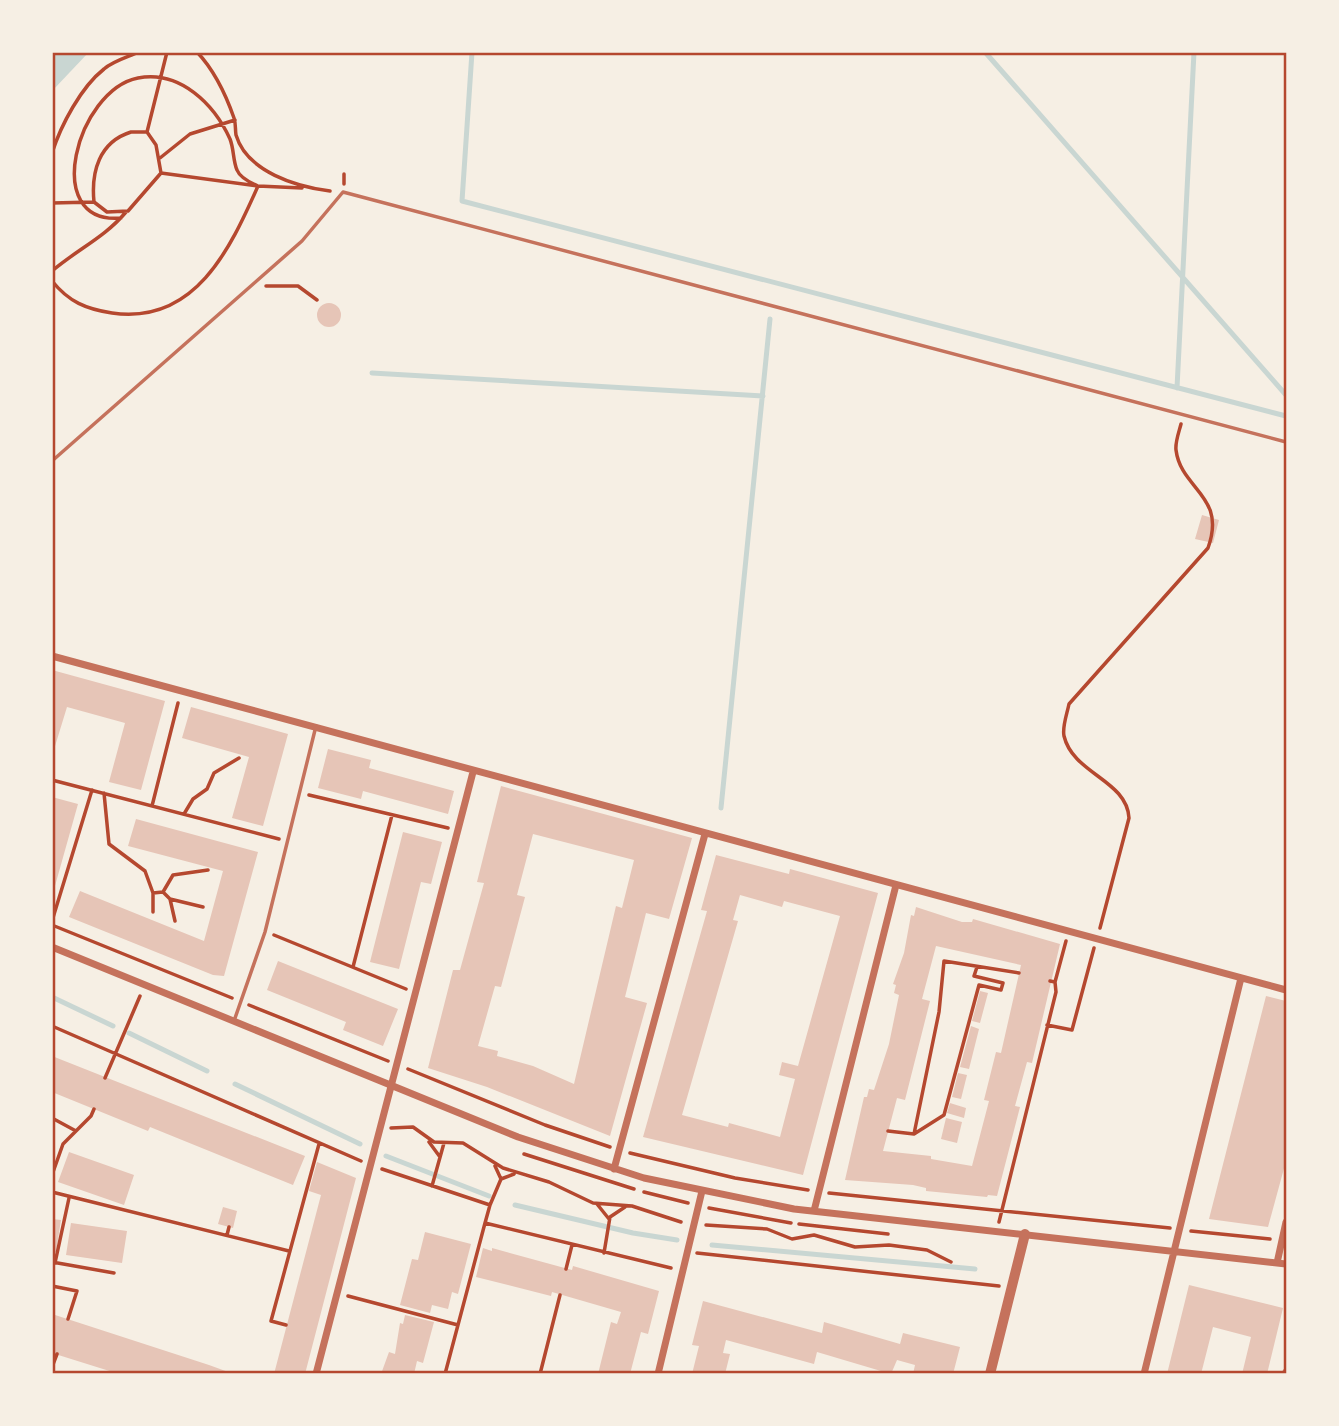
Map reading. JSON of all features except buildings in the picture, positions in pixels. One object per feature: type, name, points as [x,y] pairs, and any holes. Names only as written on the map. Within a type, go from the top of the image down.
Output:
[{"type":"street","points":[[52,656],[1286,990]]},
{"type":"street","points":[[316,1374],[473,772]]},
{"type":"street","points":[[614,1170],[705,834]]},
{"type":"street","points":[[814,1211],[897,885]]},
{"type":"street","points":[[52,947],[539,1145],[614,1170],[702,1191],[814,1211],[1286,1264]]},
{"type":"street","points":[[1144,1374],[1241,978]]},
{"type":"street","points":[[658,1374],[702,1191]]},
{"type":"street","points":[[1277,1263],[1286,1222]]},
{"type":"street","points":[[990,1374],[1025,1234]]},
{"type":"lane","points":[[52,461],[302,241],[343,192],[1286,442]]},
{"type":"lane","points":[[233,1021],[265,932],[316,726]]},
{"type":"path","points":[[52,153],[58,137],[90,83],[105,67],[139,52]]},
{"type":"path","points":[[52,271],[91,241],[107,233],[161,173],[160,158],[147,132],[167,52]]},
{"type":"path","points":[[197,52],[210,66],[235,120],[236,135],[258,164],[304,188]]},
{"type":"path","points":[[121,218],[105,219],[82,205],[74,173],[75,157],[96,105],[127,81],[138,78],[159,78],[192,89],[222,123],[231,140],[237,170],[258,186]]},
{"type":"path","points":[[160,158],[190,134],[235,120]]},
{"type":"path","points":[[94,202],[93,177],[107,145],[117,137],[147,132]]},
{"type":"path","points":[[161,173],[258,186],[343,192]]},
{"type":"path","points":[[52,281],[71,300],[95,311],[137,314],[175,304],[225,255],[258,186]]},
{"type":"path","points":[[52,204],[82,205],[94,202]]},
{"type":"path","points":[[94,202],[107,212],[128,211]]},
{"type":"path","points":[[260,278],[267,287],[298,286],[317,300]]},
{"type":"path","points":[[1047,1026],[1072,1030],[1129,818],[1129,807],[1119,793],[1073,759],[1063,734],[1069,704],[1208,548],[1214,532],[1213,514],[1175,449],[1183,414]]},
{"type":"path","points":[[152,806],[182,690]]},
{"type":"path","points":[[184,814],[193,799],[207,789],[214,773],[239,758]]},
{"type":"path","points":[[52,780],[288,841]]},
{"type":"path","points":[[92,790],[52,923],[545,1125],[619,1149],[735,1178],[819,1191],[1282,1240]]},
{"type":"path","points":[[104,793],[109,844],[145,871],[153,893],[153,912]]},
{"type":"path","points":[[300,793],[457,831]]},
{"type":"path","points":[[353,967],[392,815]]},
{"type":"path","points":[[163,892],[173,875],[208,870]]},
{"type":"path","points":[[153,893],[163,892]]},
{"type":"path","points":[[163,892],[170,899],[203,907]]},
{"type":"path","points":[[170,899],[175,921]]},
{"type":"path","points":[[265,932],[415,993]]},
{"type":"path","points":[[997,1231],[1047,1026],[1053,982],[1068,932]]},
{"type":"path","points":[[914,1134],[939,1012],[944,961],[1019,973]]},
{"type":"path","points":[[888,1131],[914,1134],[944,1115],[979,985],[1001,990],[1003,983],[974,976],[977,967]]},
{"type":"path","points":[[105,1078],[145,984]]},
{"type":"path","points":[[139,997],[152,1002]]},
{"type":"path","points":[[52,1026],[319,1144],[490,1205]]},
{"type":"path","points":[[52,1175],[63,1144],[94,1109]]},
{"type":"path","points":[[52,1118],[76,1132]]},
{"type":"path","points":[[394,1129],[416,1128],[429,1140],[440,1157]]},
{"type":"path","points":[[429,1140],[463,1143],[494,1164],[549,1182],[596,1203],[627,1206],[680,1222]]},
{"type":"path","points":[[433,1184],[444,1143]]},
{"type":"path","points":[[286,1325],[271,1321],[319,1144]]},
{"type":"path","points":[[513,1149],[610,1183],[698,1206],[797,1224],[896,1235]]},
{"type":"path","points":[[494,1164],[501,1179]]},
{"type":"path","points":[[445,1374],[490,1205],[501,1179],[517,1173]]},
{"type":"path","points":[[52,1192],[289,1251]]},
{"type":"path","points":[[69,1198],[54,1263],[114,1273]]},
{"type":"path","points":[[596,1203],[609,1219]]},
{"type":"path","points":[[604,1253],[609,1219],[627,1206]]},
{"type":"path","points":[[485,1223],[670,1269],[689,1252],[1012,1288]]},
{"type":"path","points":[[710,1226],[767,1229],[792,1239],[814,1235],[855,1247],[889,1245],[927,1250],[951,1262]]},
{"type":"path","points":[[227,1235],[229,1227]]},
{"type":"path","points":[[566,1269],[572,1245]]},
{"type":"path","points":[[52,1286],[77,1290],[68,1320]]},
{"type":"path","points":[[336,1293],[458,1325]]},
{"type":"path","points":[[540,1374],[560,1295]]},
{"type":"path","points":[[52,1367],[57,1354]]},
{"type":"shaded area","points":[[52,53],[88,53],[53,90]]},
{"type":"waterway","points":[[472,52],[462,201],[1286,416]]},
{"type":"waterway","points":[[985,52],[1286,395]]},
{"type":"waterway","points":[[1177,388],[1194,52]]},
{"type":"waterway","points":[[721,808],[770,319]]},
{"type":"waterway","points":[[372,373],[763,396]]},
{"type":"waterway","points":[[52,997],[113,1026]]},
{"type":"waterway","points":[[129,1033],[207,1071]]},
{"type":"waterway","points":[[235,1084],[360,1144]]},
{"type":"waterway","points":[[386,1156],[489,1196]]},
{"type":"waterway","points":[[515,1205],[633,1233],[677,1240]]},
{"type":"waterway","points":[[712,1245],[975,1269]]}]
